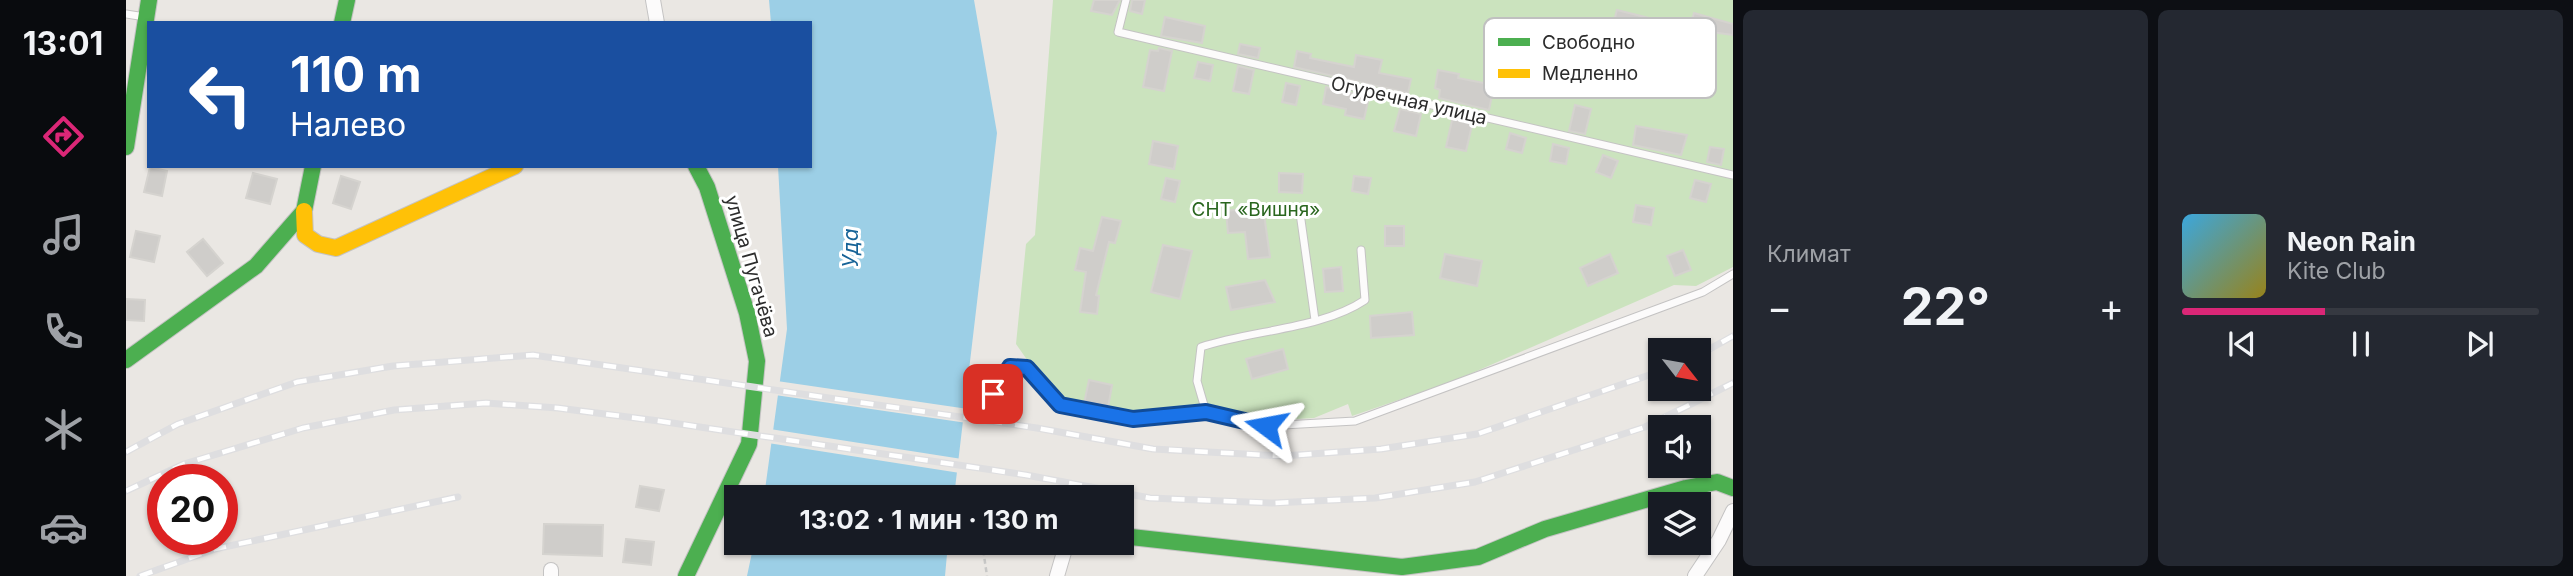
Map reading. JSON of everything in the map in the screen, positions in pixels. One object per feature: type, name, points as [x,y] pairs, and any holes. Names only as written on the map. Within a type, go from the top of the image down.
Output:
[{"type":"street","points":[[126,147],[149,0]]},
{"type":"street","points":[[342,21],[347,0]]},
{"type":"street","points":[[653,0],[657,21]]},
{"type":"street","points":[[313,168],[304,211],[305,235],[318,244],[336,248],[511,168]]},
{"type":"street","name":"улица Пугачёва","points":[[685,576],[749,443],[757,361],[747,313],[732,263],[707,187],[697,168]]},
{"type":"street","points":[[126,360],[133,347],[256,266],[304,211]]},
{"type":"street","points":[[1134,537],[1402,567],[1478,557],[1545,529],[1686,488],[1717,482],[1733,488]]},
{"type":"street","points":[[1695,576],[1719,540],[1733,511]]},
{"type":"street","points":[[1057,576],[1063,555]]},
{"type":"lane","name":"Огуречная улица","points":[[1126,0],[1118,32],[1733,175]]},
{"type":"lane","points":[[126,14],[146,18]]},
{"type":"lane","points":[[1300,213],[1315,320]]},
{"type":"lane","points":[[1206,412],[1197,382],[1201,347],[1348,312],[1366,300],[1360,250]]},
{"type":"lane","points":[[993,394],[1010,367],[1027,368],[1060,405],[1133,419],[1206,412],[1266,426],[1355,421],[1703,292],[1733,274]]},
{"type":"path","points":[[984,555],[987,576]]},
{"type":"green space","name":"СНТ «Вишня»","points":[[1053,0],[1733,0],[1733,267],[1696,286],[1674,285],[1454,381],[1352,416],[1348,404],[1314,418],[1280,420],[1112,418],[1067,408],[1044,384],[1016,344],[1026,244],[1035,235]]},
{"type":"water","name":"Уда","points":[[769,0],[974,0],[997,133],[955,485],[766,485],[787,329],[778,168],[812,168],[812,21],[771,21]]},
{"type":"water","points":[[751,555],[947,555],[945,576],[747,576]]},
{"type":"pier","points":[[777,381],[968,409],[967,423],[775,395]]},
{"type":"pier","points":[[770,429],[962,459],[960,473],[768,443]]},
{"type":"building","points":[[1094,0],[1120,0],[1112,15],[1091,11]]},
{"type":"building","points":[[1132,0],[1145,0],[1142,14],[1130,11]]},
{"type":"building","points":[[1617,10],[1649,18],[1615,18]]},
{"type":"building","points":[[1694,13],[1712,18],[1692,18]]},
{"type":"building","points":[[1165,17],[1205,26],[1202,43],[1161,36]]},
{"type":"building","points":[[1716,19],[1733,24],[1733,35],[1716,33]]},
{"type":"building","points":[[1240,44],[1260,48],[1258,58],[1238,54]]},
{"type":"building","points":[[1159,48],[1172,51],[1164,91],[1143,87],[1150,50],[1158,51]]},
{"type":"building","points":[[1297,51],[1311,54],[1310,58],[1354,67],[1356,55],[1382,60],[1379,73],[1411,79],[1408,93],[1294,67]]},
{"type":"building","points":[[1198,62],[1213,65],[1210,81],[1194,78]]},
{"type":"building","points":[[1238,66],[1254,70],[1249,94],[1233,91]]},
{"type":"building","points":[[1438,70],[1459,74],[1458,78],[1484,83],[1484,98],[1491,98],[1489,110],[1439,98],[1440,90],[1435,88]]},
{"type":"building","points":[[1286,83],[1300,86],[1296,105],[1282,102]]},
{"type":"building","points":[[1326,87],[1369,97],[1364,119],[1345,115],[1346,109],[1323,104]]},
{"type":"building","points":[[1575,105],[1591,109],[1585,134],[1569,131]]},
{"type":"building","points":[[1400,109],[1421,114],[1416,136],[1394,131]]},
{"type":"building","points":[[1453,116],[1473,121],[1466,151],[1446,147]]},
{"type":"building","points":[[1636,126],[1687,135],[1681,155],[1633,145]]},
{"type":"building","points":[[1510,133],[1526,138],[1522,153],[1506,149]]},
{"type":"building","points":[[1153,141],[1178,146],[1174,169],[1149,164]]},
{"type":"building","points":[[1553,144],[1569,148],[1566,164],[1550,161]]},
{"type":"building","points":[[1710,147],[1724,149],[1721,165],[1707,162]]},
{"type":"building","points":[[1603,155],[1618,161],[1611,178],[1596,172]]},
{"type":"building","points":[[150,168],[167,171],[162,196],[144,192]]},
{"type":"building","points":[[253,173],[277,179],[270,204],[246,198]]},
{"type":"building","points":[[1279,173],[1303,174],[1302,193],[1279,192]]},
{"type":"building","points":[[341,176],[360,182],[351,209],[333,203]]},
{"type":"building","points":[[1354,176],[1371,178],[1368,194],[1352,191]]},
{"type":"building","points":[[1166,178],[1180,181],[1175,202],[1161,199]]},
{"type":"building","points":[[1695,180],[1711,184],[1706,202],[1690,198]]},
{"type":"building","points":[[1636,205],[1654,208],[1651,225],[1633,222]]},
{"type":"building","points":[[1263,207],[1270,257],[1248,259],[1245,232],[1228,233],[1226,211]]},
{"type":"building","points":[[1102,217],[1121,221],[1115,243],[1109,242],[1096,295],[1099,296],[1097,314],[1080,312],[1086,272],[1075,270],[1080,248],[1093,251]]},
{"type":"building","points":[[1385,226],[1404,226],[1404,246],[1385,246]]},
{"type":"building","points":[[136,231],[160,236],[154,262],[130,257]]},
{"type":"building","points":[[203,239],[223,263],[207,276],[187,252]]},
{"type":"building","points":[[1163,245],[1192,251],[1180,299],[1151,292]]},
{"type":"building","points":[[1683,250],[1691,270],[1675,276],[1667,256]]},
{"type":"building","points":[[1445,254],[1482,261],[1477,286],[1440,278]]},
{"type":"building","points":[[1610,254],[1618,273],[1588,286],[1580,268]]},
{"type":"building","points":[[1341,267],[1343,291],[1325,292],[1323,269]]},
{"type":"building","points":[[1265,280],[1275,302],[1231,310],[1226,287]]},
{"type":"building","points":[[126,299],[145,300],[144,321],[126,320]]},
{"type":"building","points":[[1412,312],[1414,335],[1371,338],[1370,316]]},
{"type":"building","points":[[1283,349],[1288,369],[1252,379],[1246,359]]},
{"type":"building","points":[[1089,380],[1112,385],[1108,408],[1084,404]]},
{"type":"building","points":[[640,486],[664,490],[659,511],[636,507]]},
{"type":"building","points":[[544,524],[603,525],[602,556],[543,554]]},
{"type":"building","points":[[626,539],[654,542],[651,565],[623,562]]},
{"type":"railway","points":[[1712,348],[1733,336]]},
{"type":"railway","points":[[126,452],[178,424],[297,382],[393,366],[533,355],[1037,428],[1153,449],[1283,456],[1381,449],[1477,434],[1648,375]]},
{"type":"railway","points":[[126,491],[184,464],[303,428],[394,410],[486,403],[558,408],[659,421],[1026,475],[1150,498],[1273,503],[1375,498],[1475,482],[1645,427],[1733,383]]},
{"type":"railway","points":[[140,576],[215,549],[458,497]]},
{"type":"traffic: fast","points":[[126,147],[149,0]]},
{"type":"traffic: fast","points":[[342,21],[347,0]]},
{"type":"traffic: fast","points":[[126,360],[256,266],[304,211],[313,168]]},
{"type":"traffic: fast","points":[[686,576],[749,444],[757,361],[747,313],[707,187],[697,168]]},
{"type":"traffic: fast","points":[[1134,537],[1402,567],[1478,557],[1545,529],[1686,488],[1717,482],[1733,488]]},
{"type":"traffic: slow","points":[[304,211],[305,235],[318,244],[336,248],[511,168]]},
{"type":"route","points":[[993,394],[1010,367],[1027,368],[1060,405],[1133,419],[1206,412],[1266,426]]}]
